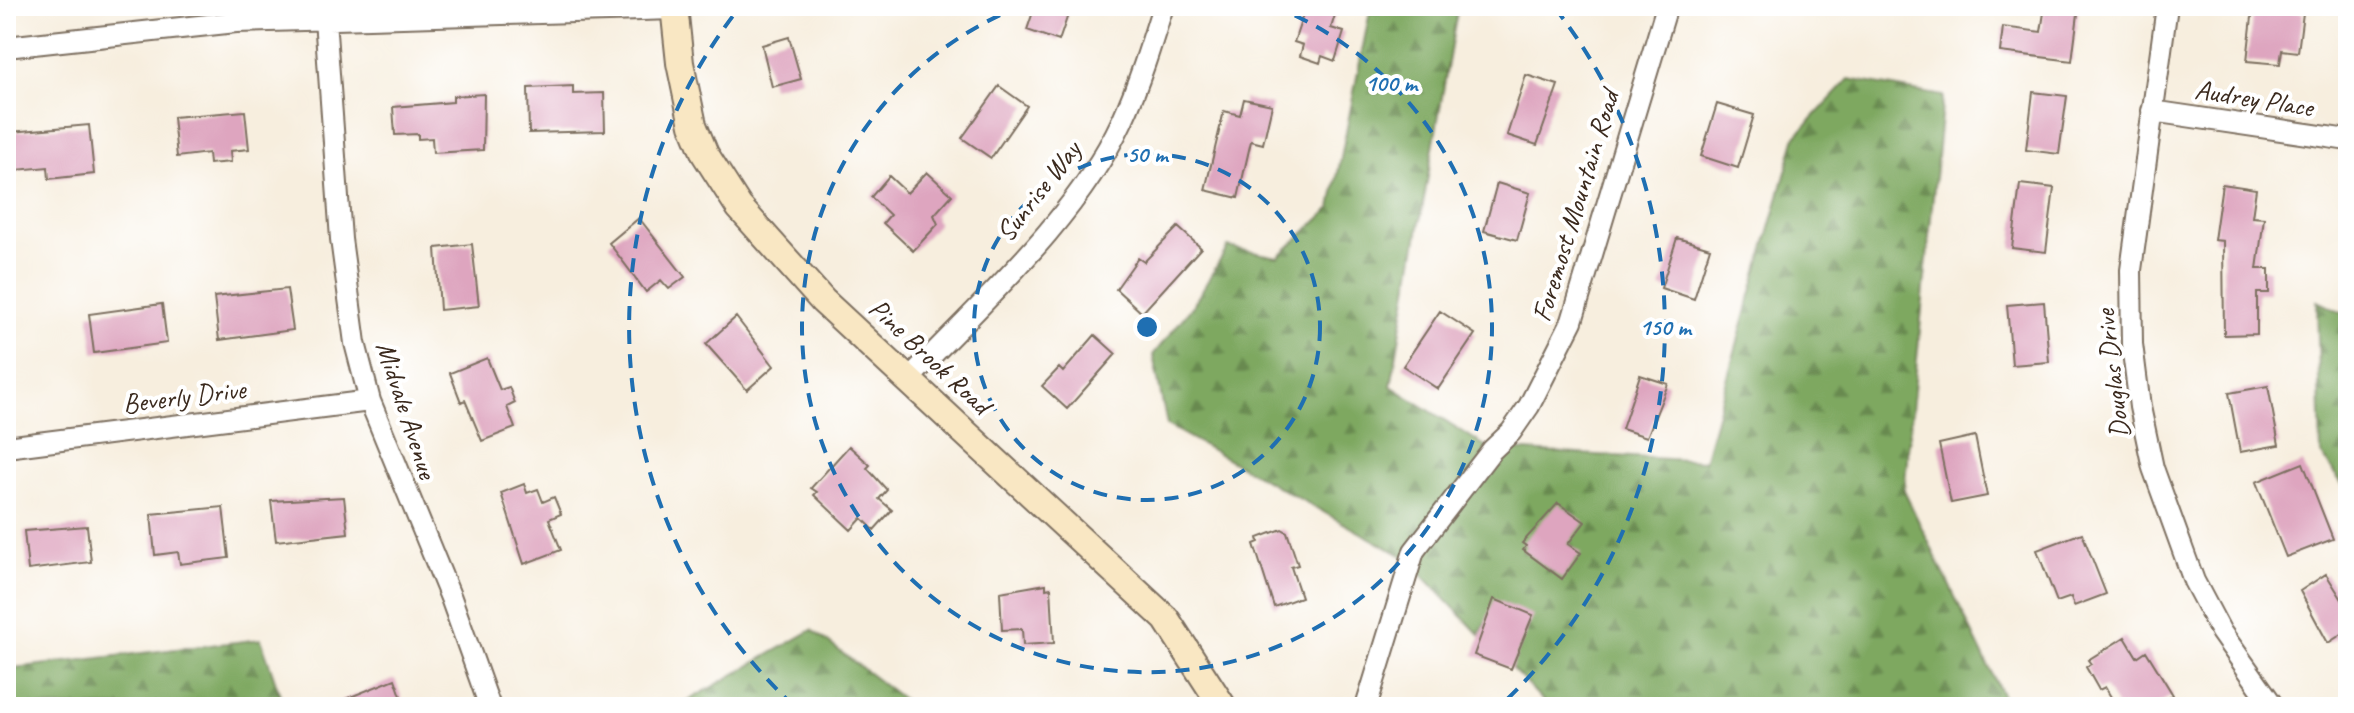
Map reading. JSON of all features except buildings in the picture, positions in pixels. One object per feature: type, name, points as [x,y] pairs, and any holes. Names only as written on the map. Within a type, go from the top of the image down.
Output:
[{"type":"street","name":"Sunrise Way","points":[[908,380],[1014,268],[1098,163],[1121,122],[1163,6]]},
{"type":"street","name":"Foremost Mountain Road","points":[[1366,707],[1414,551],[1520,419],[1572,321],[1667,6]]},
{"type":"street","name":"Douglas Drive","points":[[2167,6],[2131,270],[2132,344],[2140,407],[2153,468],[2194,581],[2221,632],[2274,707]]},
{"type":"street","name":"Pine Brook Road","points":[[674,8],[693,125],[721,181],[790,267],[1166,619],[1223,707]]},
{"type":"street","points":[[6,47],[225,23],[674,8]]},
{"type":"street","name":"Midvale Avenue","points":[[325,19],[341,239],[355,343],[370,401],[451,598],[490,707]]},
{"type":"street","name":"Audrey Place","points":[[2152,111],[2348,140]]},
{"type":"street","name":"Beverly Drive","points":[[6,447],[370,401]]},
{"type":"green space","points":[[1371,6],[1458,6],[1391,386],[1490,449],[1704,461],[1796,136],[1849,79],[1943,96],[1904,491],[2008,707],[1549,707],[1406,558],[1167,425],[1153,355],[1192,307],[1228,247],[1278,257],[1331,208]]},
{"type":"green space","points":[[2317,301],[2348,316],[2348,492],[2321,454]]},
{"type":"green space","points":[[812,630],[913,707],[677,707]]},
{"type":"green space","points":[[261,639],[284,707],[6,707],[6,669]]}]
